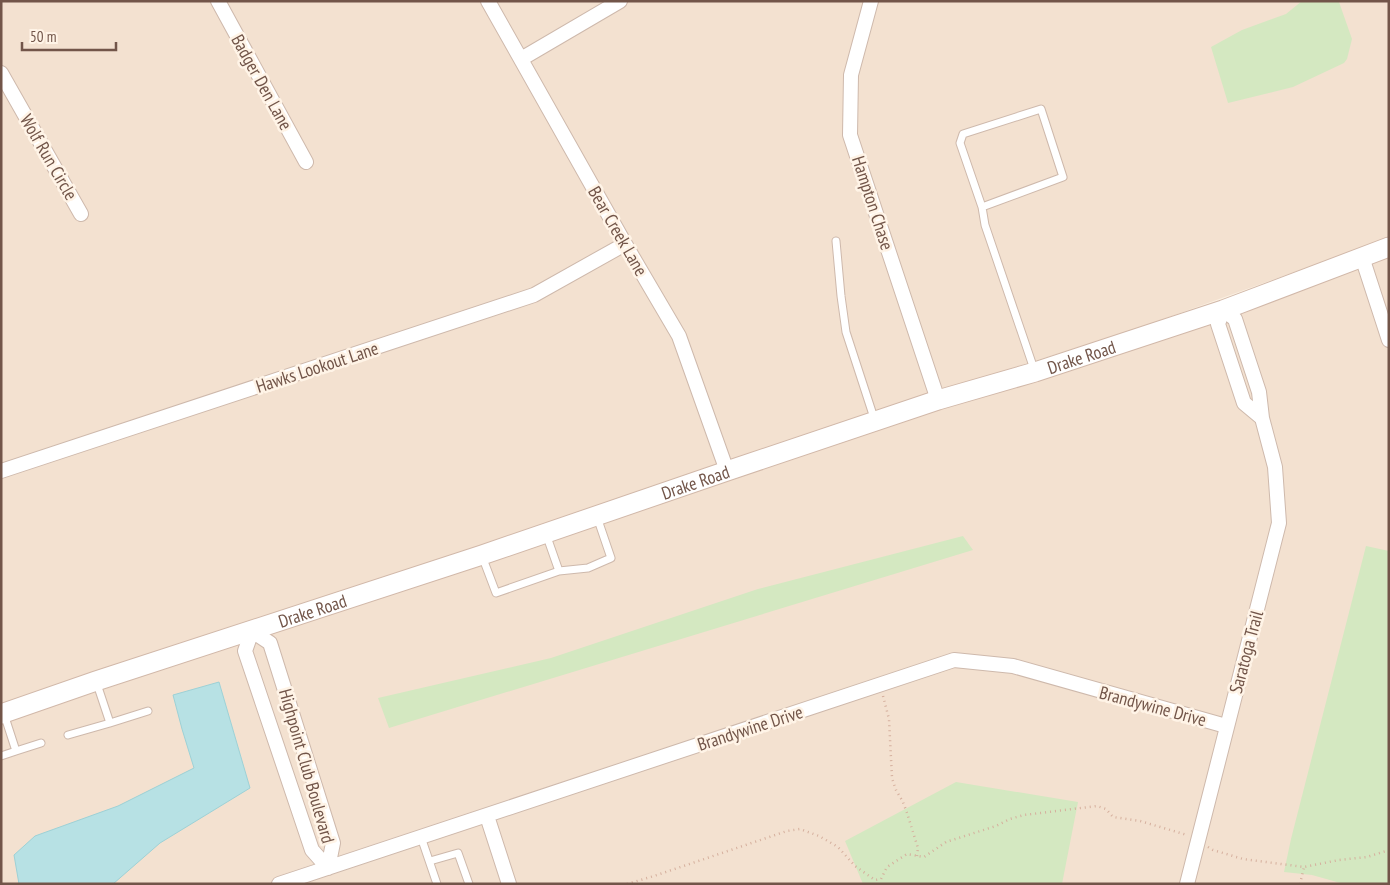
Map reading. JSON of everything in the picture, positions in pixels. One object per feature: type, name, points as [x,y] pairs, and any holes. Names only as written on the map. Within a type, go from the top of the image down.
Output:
[{"type":"street","name":"Badger Den Lane","points":[[218,1],[306,162]]},
{"type":"street","name":"Bear Creek Lane","points":[[488,1],[624,244],[679,336],[727,471]]},
{"type":"street","points":[[521,59],[620,1]]},
{"type":"street","name":"Hampton Chase","points":[[871,1],[851,76],[850,135],[938,400]]},
{"type":"street","name":"Wolf Run Circle","points":[[1,73],[81,214]]},
{"type":"street","name":"Hawks Lookout Lane","points":[[1,471],[534,295],[624,244]]},
{"type":"street","name":"Drake Road","points":[[2,714],[96,681],[482,556],[938,400],[1035,372],[1223,310],[1389,247]]},
{"type":"street","points":[[1362,257],[1389,340]]},
{"type":"street","name":"Saratoga Trail","points":[[1187,884],[1279,523],[1275,467],[1262,418],[1259,392],[1235,319],[1223,310]]},
{"type":"street","name":"Highpoint Club Boulevard","points":[[252,631],[270,643],[333,843],[328,868],[312,850],[245,651],[252,631]]},
{"type":"street","name":"Brandywine Drive","points":[[279,884],[954,660],[1013,666],[1226,726]]},
{"type":"street","points":[[487,816],[509,884]]},
{"type":"lane","points":[[982,207],[1063,177],[1041,109],[963,134],[960,143],[982,207],[985,225],[1035,372]]},
{"type":"lane","points":[[836,241],[846,332],[875,422]]},
{"type":"lane","points":[[482,556],[496,594],[559,571],[588,568],[611,558],[596,516]]},
{"type":"lane","points":[[546,533],[559,571]]},
{"type":"lane","points":[[96,681],[110,722]]},
{"type":"lane","points":[[68,734],[148,711]]},
{"type":"lane","points":[[2,714],[16,751]]},
{"type":"lane","points":[[1,756],[41,743]]},
{"type":"lane","points":[[421,837],[437,884]]},
{"type":"lane","points":[[430,861],[458,853],[470,884]]},
{"type":"path","points":[[880,685],[889,719],[892,778],[907,812],[918,848],[917,856]]},
{"type":"path","points":[[627,884],[787,830],[800,829],[838,847],[855,866],[876,880],[881,879],[897,859],[907,854],[924,857],[946,842],[1024,815],[1096,806],[1106,809],[1113,817],[1140,822],[1187,836]]},
{"type":"path","points":[[1205,845],[1213,850],[1243,859],[1304,867],[1367,857],[1389,850]]},
{"type":"path","points":[[1300,884],[1304,867]]},
{"type":"shaded area","points":[[1,1],[1389,1],[1389,238],[1130,331],[955,386],[1,708]]},
{"type":"shaded area","points":[[1389,254],[1389,884],[1,884],[1,724]]},
{"type":"green space","points":[[1302,1],[1339,2],[1352,39],[1347,59],[1344,63],[1293,87],[1228,103],[1211,47],[1242,30],[1286,14]]},
{"type":"green space","points":[[963,536],[973,550],[389,728],[378,698],[551,658],[758,589]]},
{"type":"green space","points":[[1366,546],[1389,551],[1389,884],[1344,884],[1312,875],[1284,872]]},
{"type":"green space","points":[[956,782],[1078,802],[1062,884],[863,884],[845,841]]},
{"type":"water","points":[[219,682],[250,788],[160,843],[113,884],[19,884],[14,855],[35,836],[118,806],[194,768],[173,695]]}]
